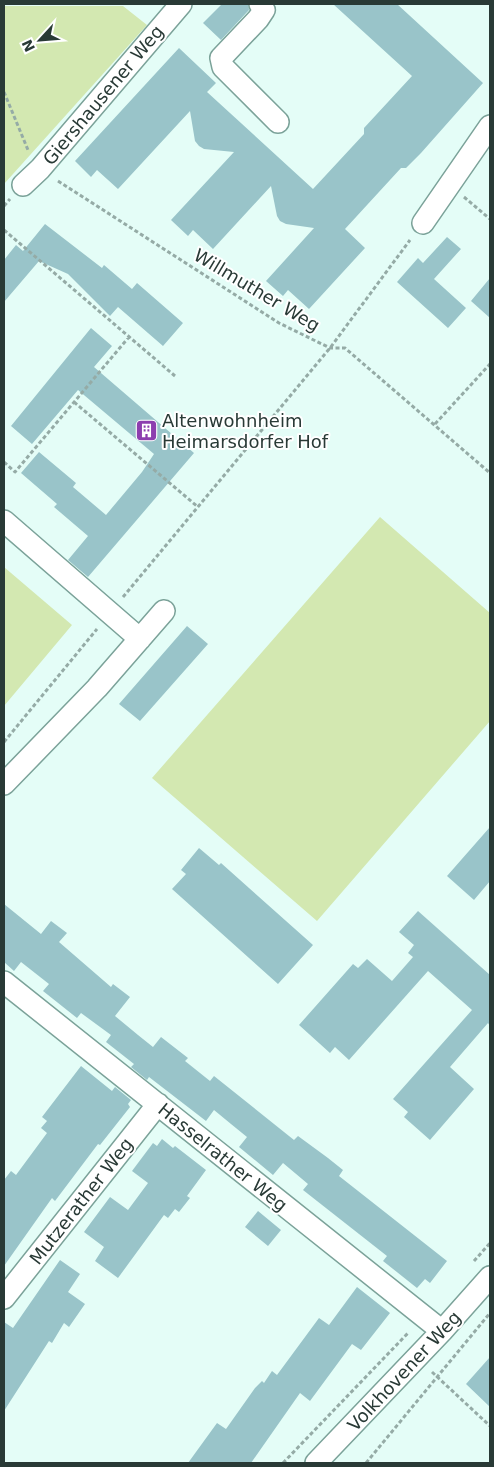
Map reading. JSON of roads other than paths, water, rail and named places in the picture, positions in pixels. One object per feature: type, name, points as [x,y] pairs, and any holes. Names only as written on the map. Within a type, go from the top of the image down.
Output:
[{"type":"street","name":"Giershausener Weg","points":[[23,185],[40,169],[181,4]]},
{"type":"street","points":[[260,4],[264,10],[258,20],[221,58],[223,67],[278,122]]},
{"type":"street","points":[[423,223],[490,126]]},
{"type":"street","points":[[4,521],[140,639]]},
{"type":"street","points":[[4,784],[97,688],[164,611]]},
{"type":"street","name":"Hasselrather Weg","points":[[4,982],[442,1331]]},
{"type":"street","name":"Mutzerather Weg","points":[[4,1298],[158,1104]]},
{"type":"street","name":"Volkhovener Weg","points":[[316,1463],[442,1331],[490,1277]]},
{"type":"place","name":"Altenwohnheim Heimarsdorfer Hof","points":[[146,430]]}]
